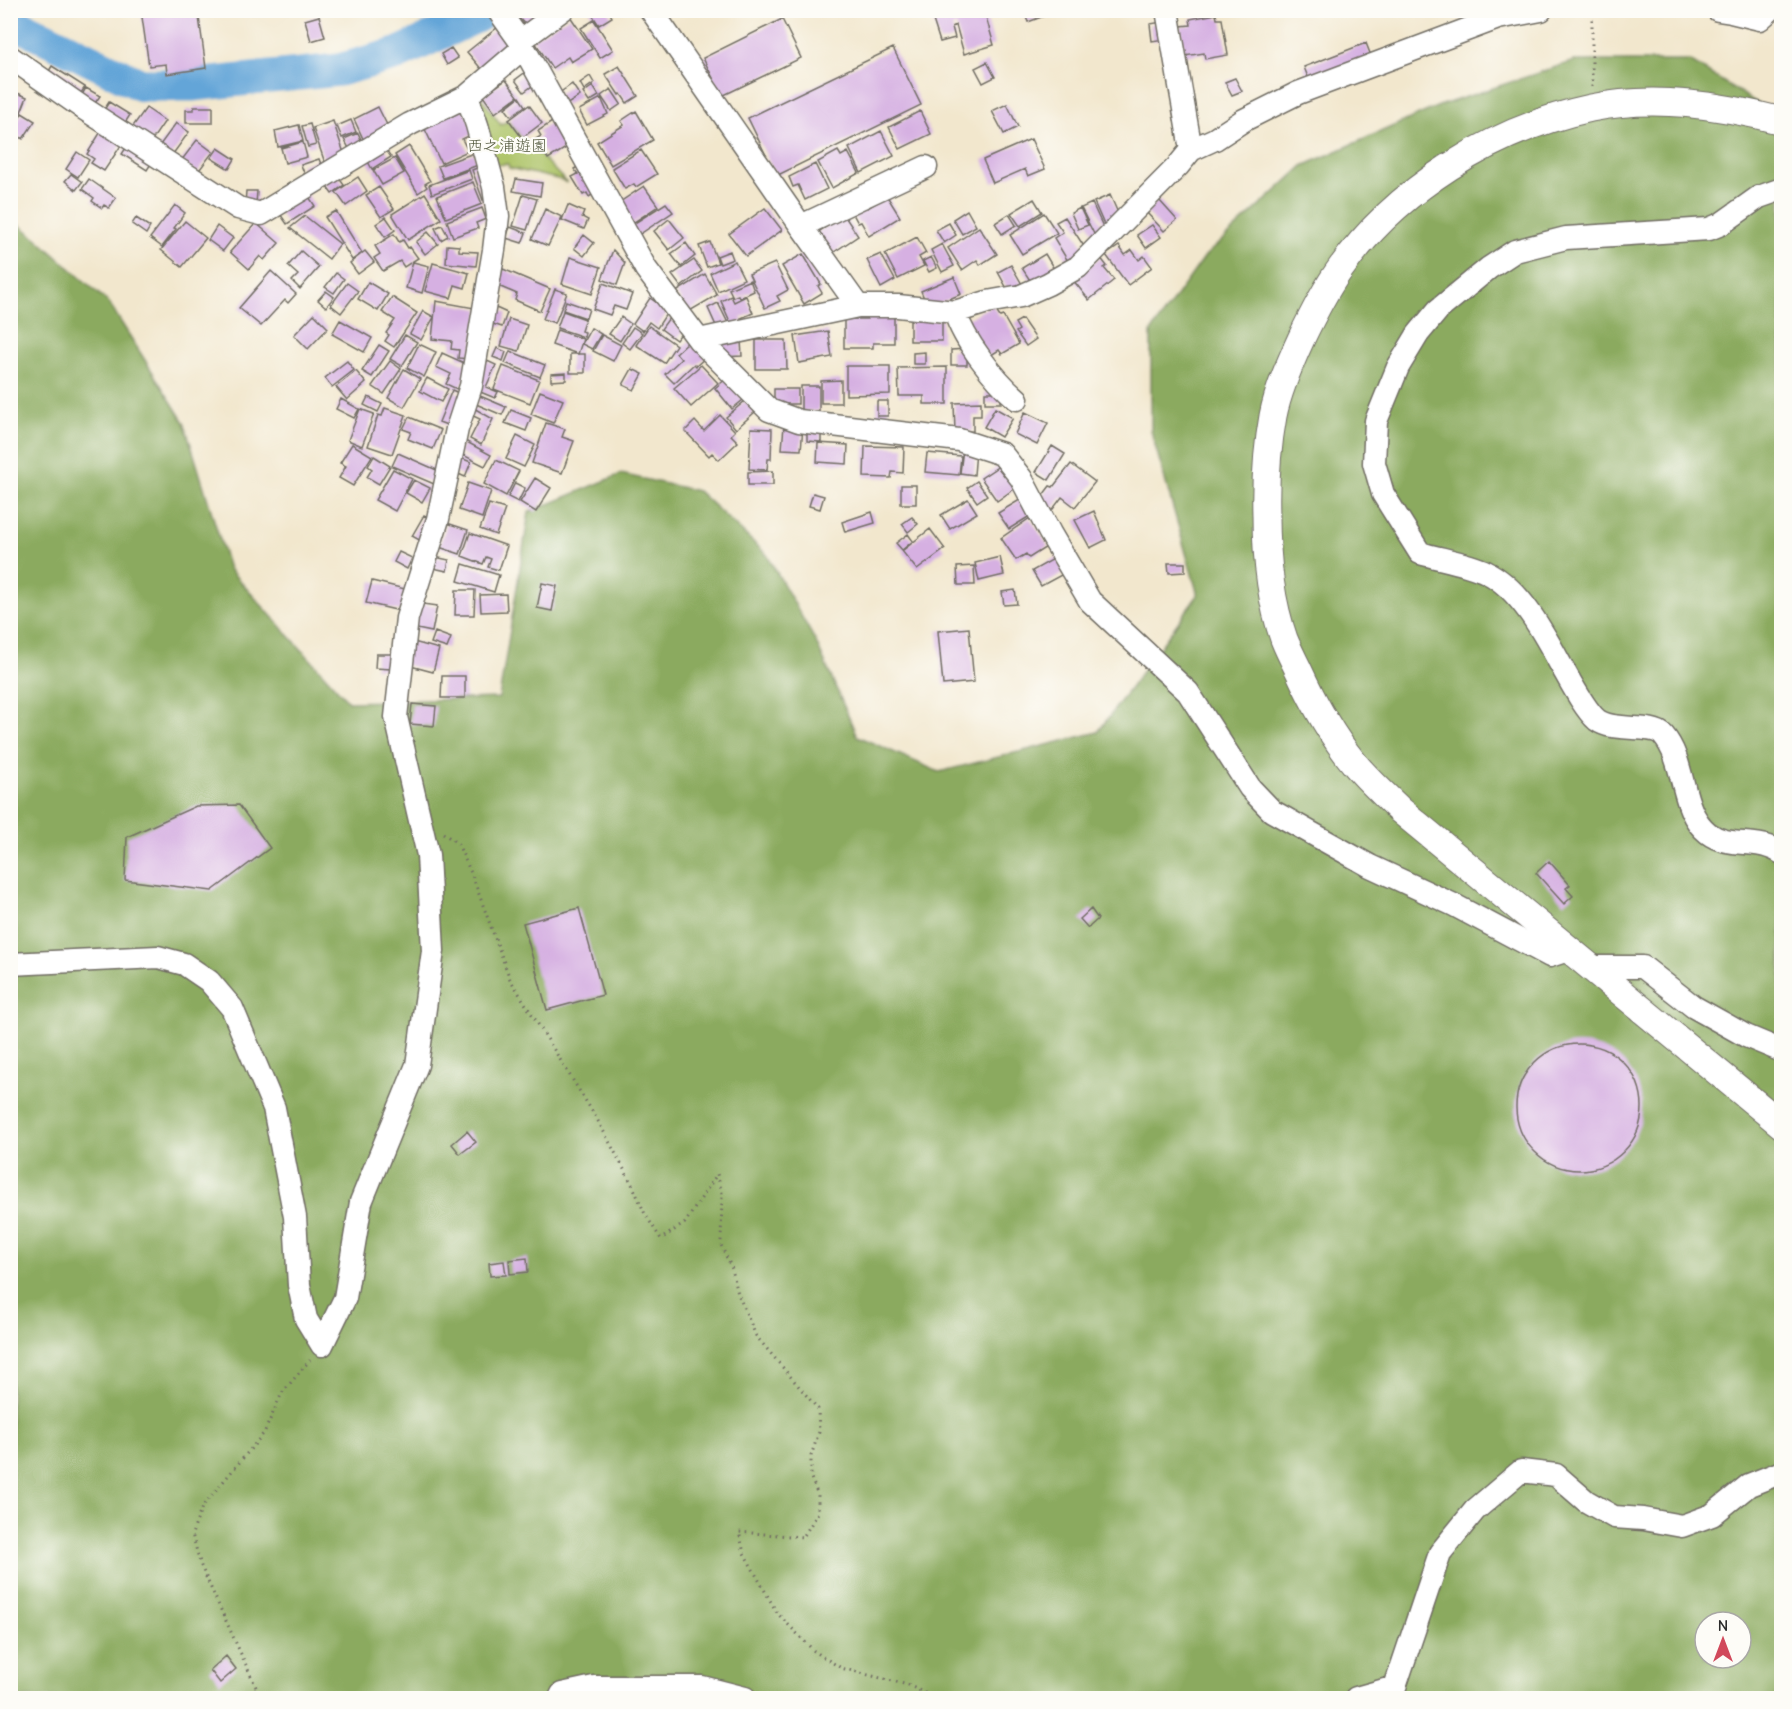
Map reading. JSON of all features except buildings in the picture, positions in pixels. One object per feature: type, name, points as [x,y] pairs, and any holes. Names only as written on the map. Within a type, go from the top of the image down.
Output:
[{"type":"street","points":[[498,10],[522,45],[606,193],[646,269],[699,340],[769,410],[799,421],[959,440],[1002,454],[1022,478],[1050,533],[1090,601],[1188,692],[1250,788],[1272,811],[1370,866],[1454,905],[1550,956],[1568,950]]},
{"type":"street","points":[[10,57],[83,108],[238,208],[261,214],[410,124],[467,96],[562,10]]},
{"type":"street","points":[[651,10],[858,306]]},
{"type":"street","points":[[699,340],[858,306],[898,306],[955,312],[987,302],[1021,296],[1078,267],[1191,150],[1215,139],[1244,120],[1298,93],[1498,18],[1541,10]]},
{"type":"street","points":[[1718,10],[1760,19],[1770,10]]},
{"type":"street","points":[[1168,14],[1191,150]]},
{"type":"street","points":[[322,1346],[345,1298],[361,1202],[417,1065],[433,951],[428,855],[396,717],[407,618],[438,519],[457,429],[471,386],[498,216],[494,187],[467,96]]},
{"type":"street","points":[[1782,121],[1741,110],[1710,105],[1633,102],[1592,108],[1558,117],[1509,135],[1466,156],[1396,207],[1368,234],[1338,272],[1313,314],[1290,363],[1273,414],[1265,477],[1270,588],[1284,640],[1315,706],[1354,763],[1400,810],[1782,1125]]},
{"type":"street","points":[[801,226],[926,167]]},
{"type":"street","points":[[1782,189],[1760,197],[1721,224],[1709,229],[1566,238],[1515,251],[1488,268],[1438,310],[1418,334],[1398,367],[1376,421],[1374,463],[1383,494],[1420,553],[1486,572],[1512,591],[1546,636],[1579,697],[1598,721],[1616,727],[1655,730],[1662,734],[1677,757],[1689,801],[1699,825],[1711,835],[1726,842],[1769,847],[1782,853]]},
{"type":"street","points":[[955,312],[960,328],[993,374],[1017,399]]},
{"type":"street","points":[[10,964],[158,957],[184,964],[192,969],[209,981],[232,1008],[274,1108],[294,1217],[299,1285],[306,1319],[322,1346]]},
{"type":"street","points":[[1591,967],[1643,967],[1694,1007],[1746,1036],[1782,1051]]},
{"type":"street","points":[[1356,1698],[1395,1687],[1440,1553],[1475,1510],[1521,1471],[1556,1475],[1586,1501],[1614,1516],[1682,1526],[1712,1515],[1749,1485],[1782,1472]]},
{"type":"street","points":[[560,1698],[562,1695],[594,1687],[702,1687],[745,1698]]},
{"type":"path","points":[[1592,10],[1592,108]]},
{"type":"path","points":[[422,829],[438,829],[458,844],[472,875],[510,978],[597,1119],[633,1186],[645,1214],[661,1239],[685,1223],[717,1174],[722,1193],[721,1245],[756,1336],[818,1409],[819,1432],[811,1456],[811,1478],[818,1495],[818,1513],[803,1537],[739,1532],[744,1553],[777,1613],[814,1651],[841,1668],[908,1685],[935,1698]]},
{"type":"path","points":[[261,1698],[201,1566],[192,1534],[202,1507],[264,1433],[282,1393],[322,1346]]},
{"type":"green space","points":[[1574,61],[1690,61],[1781,118],[1781,1698],[11,1698],[10,218],[35,237],[109,303],[184,422],[229,569],[349,702],[499,698],[529,512],[621,474],[698,491],[767,555],[816,642],[857,736],[939,772],[1098,732],[1198,595],[1151,431],[1151,332],[1205,256],[1303,166],[1439,106]]},
{"type":"green space","name":"西之浦遊園","points":[[480,96],[501,125],[507,121],[567,183],[509,168],[508,164],[494,165],[477,107]]},
{"type":"waterway","points":[[10,24],[19,25],[141,85],[192,85],[339,70],[397,54],[478,16],[484,10]]},
{"type":"waterway","points":[[1174,12],[1193,10]]}]
